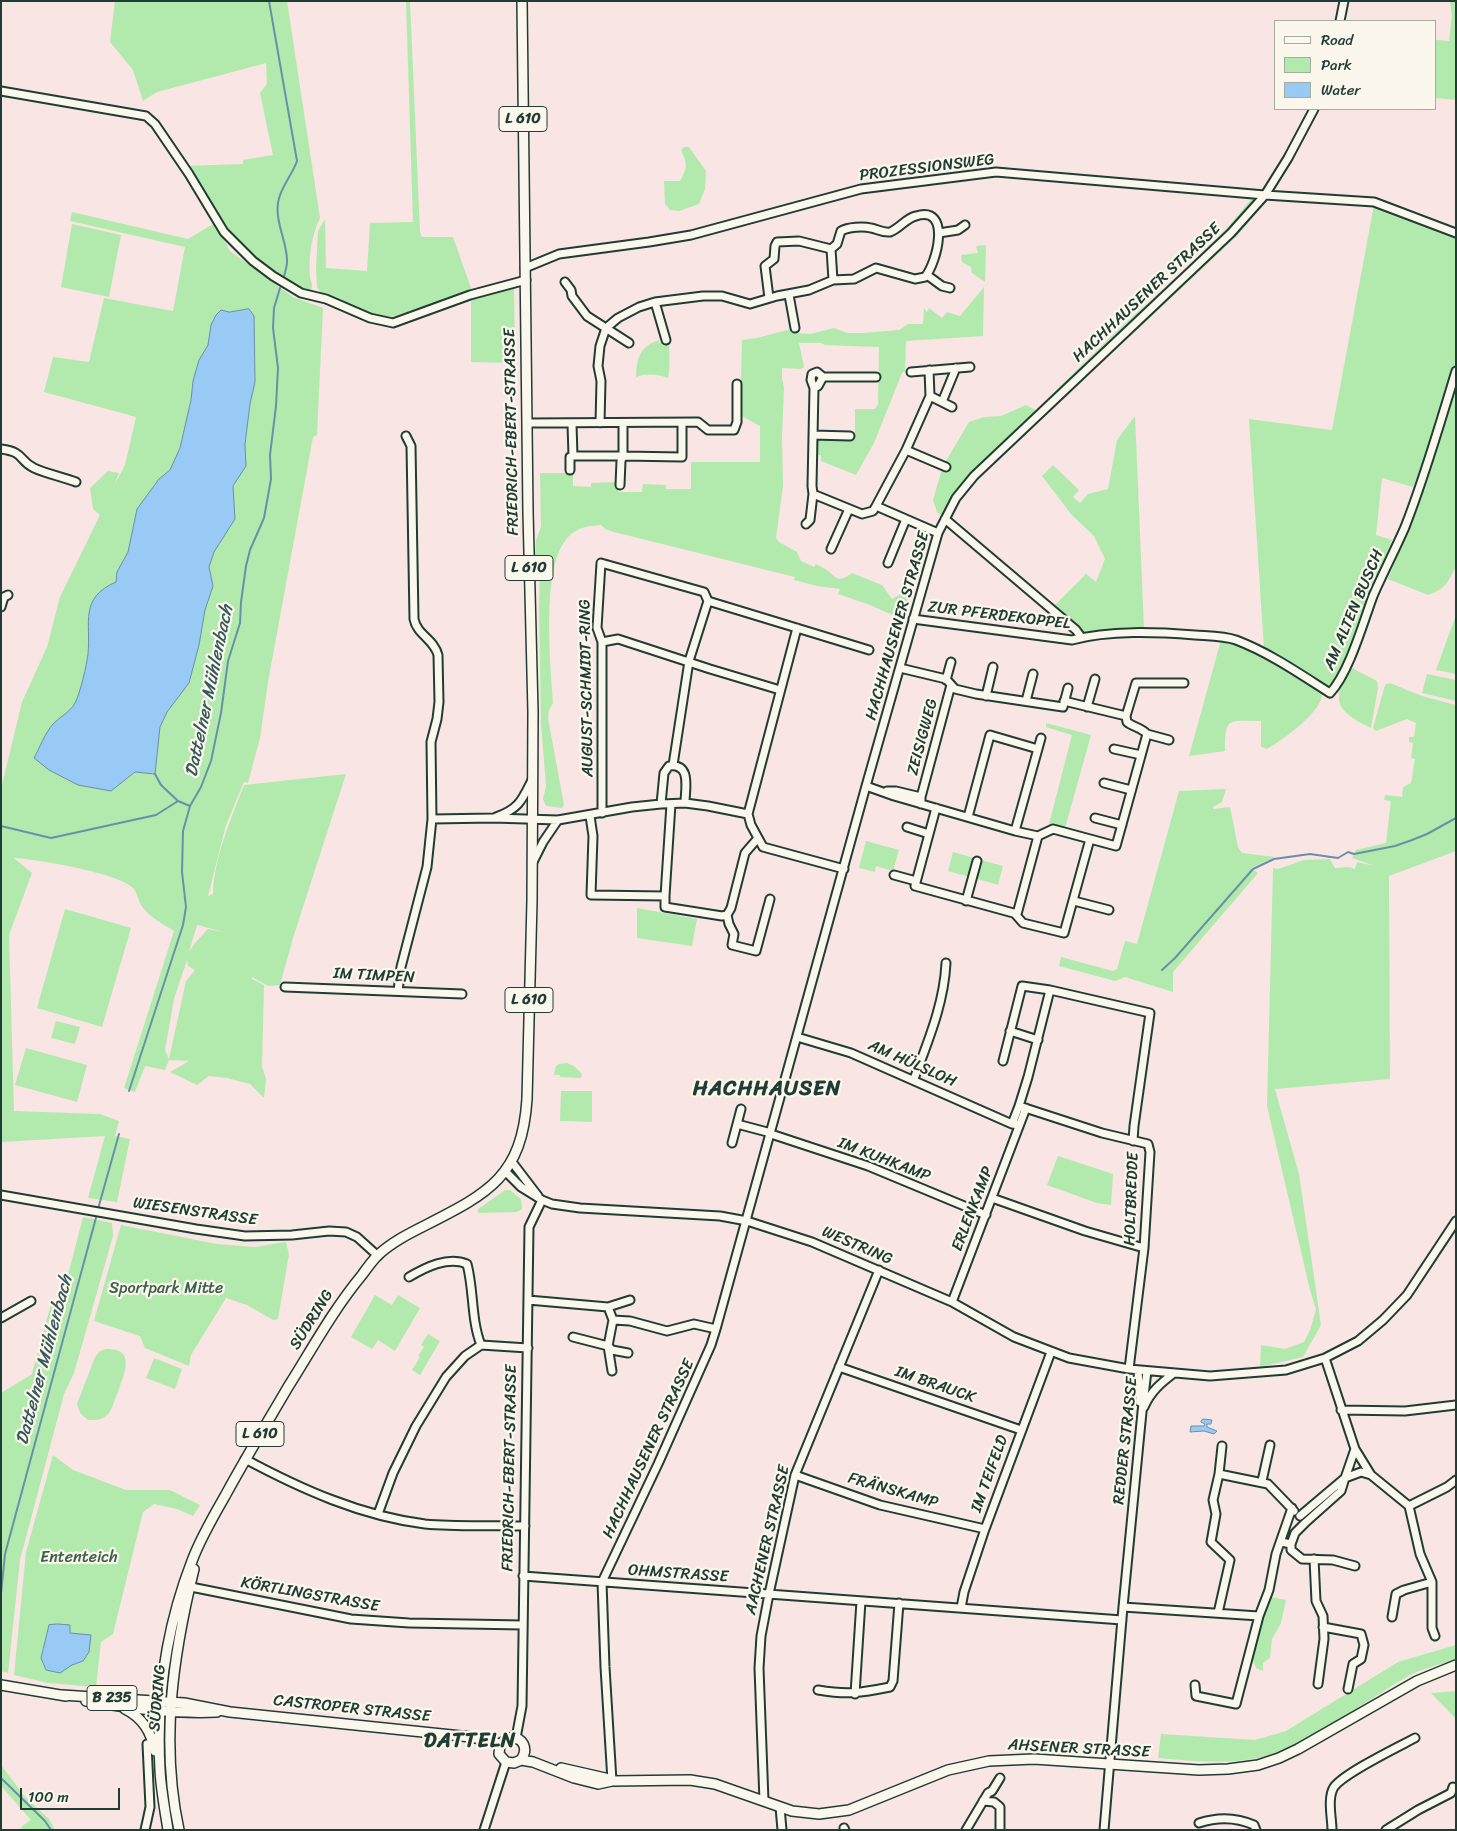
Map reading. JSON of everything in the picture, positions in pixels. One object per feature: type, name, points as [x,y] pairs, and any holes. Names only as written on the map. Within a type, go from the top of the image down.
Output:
[{"type":"main road","name":"FRIEDRICH-EBERT-STRASSE","points":[[506,1171],[512,1162],[524,1128],[526,1115],[533,862],[522,1]]},
{"type":"main road","name":"SÜDRING","points":[[168,1830],[160,1770],[166,1701],[192,1560],[202,1540],[245,1459],[346,1294],[378,1256],[400,1240],[479,1196],[506,1171]]},
{"type":"main road","name":"AHSENER STRASSE","points":[[612,1781],[690,1780],[715,1784],[780,1807],[808,1814],[841,1812],[948,1770],[989,1760],[1034,1759],[1199,1770],[1258,1765],[1279,1758],[1304,1745],[1417,1681],[1456,1665]]},
{"type":"main road","name":"CASTROPER STRASSE","points":[[1,1685],[123,1707],[191,1713],[230,1712]]},
{"type":"main road","name":"CASTROPER STRASSE","points":[[62,1695],[166,1701],[200,1705],[230,1712],[471,1737],[500,1744]]},
{"type":"main road","name":"B 235","points":[[123,1707],[135,1714],[146,1728],[153,1740],[160,1770]]},
{"type":"main road","name":"SÜDRING","points":[[165,1711],[169,1761],[180,1830]]},
{"type":"main road","points":[[508,1738],[516,1738],[523,1743],[523,1756],[514,1763],[506,1762],[500,1754],[500,1744],[508,1738]]},
{"type":"main road","points":[[523,1756],[533,1762],[574,1778],[598,1784],[612,1781]]},
{"type":"street","points":[[1340,20],[1344,1]]},
{"type":"street","points":[[1,91],[146,116],[155,124],[189,174],[224,232],[253,261],[273,276],[302,293],[326,299],[370,318],[393,323],[470,295],[526,280]]},
{"type":"street","name":"HACHHAUSENER STRASSE","points":[[612,1781],[602,1582],[662,1456],[711,1345],[938,533],[956,498],[974,476],[1231,233],[1265,195],[1288,158],[1313,110]]},
{"type":"street","name":"PROZESSIONSWEG","points":[[525,268],[559,254],[690,235],[861,188],[991,172],[1265,195],[1374,202],[1384,204],[1456,233]]},
{"type":"street","points":[[600,423],[601,381],[598,366],[600,346],[606,328],[618,318],[639,307],[655,302],[703,296],[722,296],[750,304],[809,290],[833,280],[854,279],[876,268],[915,279],[926,277],[936,256],[939,233],[932,217],[916,216],[890,232],[882,232],[870,227],[846,228],[841,231],[837,244],[831,249]]},
{"type":"street","points":[[939,233],[958,230],[966,225]]},
{"type":"street","points":[[769,298],[765,266],[774,259],[777,242],[799,241],[831,249]]},
{"type":"street","points":[[831,249],[833,280]]},
{"type":"street","points":[[927,275],[942,286],[950,288]]},
{"type":"street","points":[[565,282],[571,290],[572,296],[587,316],[629,343]]},
{"type":"street","points":[[789,295],[795,328]]},
{"type":"street","points":[[655,302],[666,340]]},
{"type":"street","points":[[911,372],[970,367]]},
{"type":"street","points":[[942,402],[956,368]]},
{"type":"street","points":[[813,494],[862,514],[873,511],[906,450],[930,396],[928,370]]},
{"type":"street","name":"AM ALTEN BUSCH","points":[[1082,638],[1128,633],[1174,633],[1216,636],[1234,640],[1280,662],[1330,693],[1336,687],[1348,662],[1380,581],[1404,529],[1456,371]]},
{"type":"street","points":[[806,524],[810,520],[813,494],[814,388],[811,380],[812,374],[817,372],[823,377],[876,378]]},
{"type":"street","points":[[814,388],[818,386],[823,377]]},
{"type":"street","points":[[527,424],[698,422],[708,430],[734,430],[737,422],[737,384]]},
{"type":"street","points":[[930,396],[952,407]]},
{"type":"street","points":[[573,456],[682,457],[682,422]]},
{"type":"street","points":[[620,485],[623,456],[623,423]]},
{"type":"street","points":[[570,470],[570,457],[573,456],[572,424]]},
{"type":"street","points":[[813,435],[850,436]]},
{"type":"street","points":[[398,991],[400,967],[426,867],[432,819],[431,742],[439,702],[438,654],[436,647],[419,632],[415,626],[414,619],[411,446],[406,436]]},
{"type":"street","points":[[1,449],[14,450],[33,468],[76,482]]},
{"type":"street","points":[[906,450],[946,467]]},
{"type":"street","points":[[876,506],[938,533]]},
{"type":"street","points":[[831,549],[850,509]]},
{"type":"street","points":[[888,563],[906,519]]},
{"type":"street","points":[[945,520],[1076,630],[1082,638]]},
{"type":"street","name":"AUGUST-SCHMIDT-RING","points":[[602,813],[602,642],[597,628],[601,563],[704,592],[708,601],[869,650]]},
{"type":"street","points":[[1,607],[4,597],[8,595]]},
{"type":"street","points":[[673,766],[689,661],[708,601]]},
{"type":"street","name":"ZUR PFERDEKOPPEL","points":[[913,619],[1072,640],[1082,638]]},
{"type":"street","points":[[797,628],[748,814],[763,847],[844,869]]},
{"type":"street","points":[[602,642],[618,638],[780,690]]},
{"type":"street","name":"ZEISIGWEG","points":[[921,800],[949,682],[951,662]]},
{"type":"street","points":[[986,696],[993,667]]},
{"type":"street","name":"ZEISIGWEG","points":[[900,668],[949,682],[955,689],[986,696],[1063,707],[1064,701],[1126,716]]},
{"type":"street","points":[[1026,701],[1033,674]]},
{"type":"street","points":[[1087,707],[1095,679]]},
{"type":"street","points":[[1169,740],[1147,734],[1132,727],[1127,722],[1126,716],[1136,683],[1184,683]]},
{"type":"street","points":[[1064,701],[1068,688]]},
{"type":"street","points":[[866,786],[894,796],[921,800],[936,808],[1015,831],[1038,836],[1053,829],[1116,846],[1147,734]]},
{"type":"street","points":[[968,817],[990,735],[1038,749]]},
{"type":"street","points":[[1015,831],[1041,738]]},
{"type":"street","points":[[1114,749],[1141,755]]},
{"type":"street","points":[[660,804],[666,769],[669,766],[680,767],[684,770],[686,776],[685,804]]},
{"type":"street","points":[[494,818],[517,807],[523,799],[532,778]]},
{"type":"street","points":[[1104,783],[1131,790]]},
{"type":"street","points":[[432,819],[558,820],[660,804],[708,806],[748,814]]},
{"type":"street","points":[[671,804],[665,907],[722,916],[727,915]]},
{"type":"street","points":[[936,808],[915,886],[1017,914]]},
{"type":"street","points":[[590,816],[593,836],[591,895],[665,896]]},
{"type":"street","points":[[1094,818],[1122,824]]},
{"type":"street","name":"FRIEDRICH-EBERT-STRASSE","points":[[533,862],[543,842],[558,820]]},
{"type":"street","points":[[907,827],[929,834]]},
{"type":"street","points":[[1038,836],[1016,915],[1023,923],[1064,933],[1090,839]]},
{"type":"street","points":[[758,838],[745,853],[731,908],[727,915],[734,934],[732,945],[756,951],[770,899]]},
{"type":"street","points":[[966,901],[976,861]]},
{"type":"street","points":[[894,875],[916,881]]},
{"type":"street","points":[[1074,901],[1109,910]]},
{"type":"street","points":[[914,1079],[935,1024],[945,981],[946,963]]},
{"type":"street","points":[[1003,1061],[1022,986],[1050,990]]},
{"type":"street","name":"IM TIMPEN","points":[[285,987],[462,994]]},
{"type":"street","name":"HOLTBREDDE","points":[[1050,990],[1150,1013],[1133,1141],[1148,1144],[1150,1152],[1144,1248],[1130,1369]]},
{"type":"street","name":"ERLENKAMP","points":[[952,1302],[986,1215],[1022,1107],[1050,990]]},
{"type":"street","points":[[1010,1030],[1038,1040]]},
{"type":"street","name":"AM HÜLSLOH","points":[[797,1037],[851,1052],[1016,1124]]},
{"type":"street","points":[[1022,1107],[1133,1141]]},
{"type":"street","points":[[732,1142],[741,1109]]},
{"type":"street","points":[[737,1124],[771,1134]]},
{"type":"street","name":"IM KUHKAMP","points":[[771,1134],[868,1166],[986,1215]]},
{"type":"street","points":[[512,1162],[542,1200]]},
{"type":"street","name":"WESTRING","points":[[506,1171],[520,1187],[542,1200],[563,1206],[692,1214],[747,1221],[812,1242],[879,1270],[952,1302],[1014,1337],[1051,1352],[1098,1364],[1147,1371]]},
{"type":"street","name":"WIESENSTRASSE","points":[[1,1195],[245,1236],[292,1235],[329,1231],[346,1232],[358,1237],[378,1256]]},
{"type":"street","points":[[992,1198],[1085,1231],[1144,1248]]},
{"type":"street","name":"FRIEDRICH-EBERT-STRASSE","points":[[516,1738],[522,1706],[529,1227],[542,1200]]},
{"type":"street","name":"REDDER STRASSE","points":[[1104,1830],[1123,1607],[1147,1371],[1210,1376],[1286,1370],[1325,1358],[1358,1341],[1383,1320],[1407,1295],[1456,1221]]},
{"type":"street","points":[[409,1277],[428,1266],[460,1261],[467,1264],[471,1280],[477,1336],[481,1345]]},
{"type":"street","name":"AACHENER STRASSE","points":[[764,1801],[759,1668],[761,1636],[794,1475],[879,1270]]},
{"type":"street","points":[[528,1300],[608,1307],[630,1300]]},
{"type":"street","points":[[1,1318],[31,1301]]},
{"type":"street","points":[[608,1307],[613,1320],[608,1346],[612,1371]]},
{"type":"street","points":[[613,1320],[630,1321],[667,1330],[694,1324],[716,1329]]},
{"type":"street","points":[[573,1337],[608,1346],[612,1350],[628,1353]]},
{"type":"street","points":[[378,1514],[393,1473],[416,1426],[446,1377],[465,1356],[481,1345],[528,1348]]},
{"type":"street","name":"IM TEIFELD","points":[[961,1608],[964,1592],[985,1529],[1051,1352]]},
{"type":"street","points":[[1325,1358],[1355,1449],[1371,1475],[1409,1506],[1420,1554],[1432,1582],[1432,1628],[1435,1636]]},
{"type":"street","name":"IM BRAUCK","points":[[839,1367],[1021,1430]]},
{"type":"street","points":[[1138,1370],[1142,1412]]},
{"type":"street","points":[[1142,1412],[1153,1391],[1161,1382],[1174,1373]]},
{"type":"street","points":[[1341,1410],[1405,1411],[1456,1404]]},
{"type":"street","points":[[1262,1481],[1270,1445]]},
{"type":"street","points":[[1218,1613],[1230,1560],[1211,1542],[1216,1514],[1213,1500],[1220,1474],[1222,1446]]},
{"type":"street","points":[[1355,1449],[1341,1491],[1305,1522],[1295,1533],[1291,1544],[1291,1550],[1302,1559],[1333,1560],[1355,1566]]},
{"type":"street","points":[[245,1459],[303,1488],[378,1514],[426,1524],[525,1526]]},
{"type":"street","points":[[1300,1516],[1345,1478],[1361,1472],[1371,1475]]},
{"type":"street","points":[[1220,1474],[1262,1481],[1268,1484],[1305,1522]]},
{"type":"street","name":"FRÄNSKAMP","points":[[794,1475],[880,1505],[985,1529]]},
{"type":"street","points":[[1409,1506],[1454,1483]]},
{"type":"street","points":[[1195,1686],[1196,1696],[1236,1704],[1259,1616],[1269,1590],[1276,1554],[1292,1508]]},
{"type":"street","points":[[1281,1542],[1291,1544]]},
{"type":"street","points":[[1314,1559],[1316,1601],[1322,1616],[1324,1639],[1318,1684]]},
{"type":"street","name":"OHMSTRASSE","points":[[523,1576],[1122,1620]]},
{"type":"street","points":[[1392,1617],[1396,1594],[1432,1582]]},
{"type":"street","name":"KÖRTLINGSTRASSE","points":[[187,1586],[351,1619],[409,1623],[523,1625]]},
{"type":"street","points":[[854,1694],[860,1601]]},
{"type":"street","points":[[818,1690],[840,1694],[854,1694],[890,1687],[894,1681],[899,1603]]},
{"type":"street","points":[[1123,1607],[1259,1616]]},
{"type":"street","points":[[1323,1627],[1361,1634],[1364,1645],[1362,1660],[1353,1664],[1348,1689]]},
{"type":"street","points":[[1332,1830],[1331,1796],[1334,1787],[1354,1772],[1415,1738]]},
{"type":"street","name":"SÜDRING","points":[[145,1830],[150,1807],[147,1744]]},
{"type":"street","points":[[484,1830],[506,1762]]},
{"type":"street","points":[[966,1830],[983,1801],[1000,1778]]},
{"type":"street","points":[[1386,1830],[1451,1793],[1453,1787]]},
{"type":"street","points":[[983,1801],[994,1802],[1000,1806],[1000,1830]]},
{"type":"street","points":[[780,1807],[782,1830]]},
{"type":"street","points":[[1199,1823],[1213,1818],[1242,1820],[1254,1825],[1256,1830]]},
{"type":"green space","points":[[115,1],[287,1],[320,218],[310,254],[311,291],[302,290],[264,265],[235,239],[218,217],[187,166],[243,164],[243,160],[273,155],[260,93],[267,84],[266,63],[157,92],[143,101],[133,70],[110,42]]},
{"type":"green space","points":[[406,1],[410,1],[420,232],[422,237],[453,237],[472,291],[391,317],[376,315],[322,295],[317,287],[316,269],[318,231],[325,219],[326,268],[367,271],[370,223],[413,222]]},
{"type":"green space","points":[[1450,1],[1456,1],[1456,100],[1437,98],[1437,40],[1449,41],[1452,15]]},
{"type":"green space","points":[[684,147],[689,147],[706,171],[705,189],[699,204],[679,211],[670,210],[665,204],[664,181],[680,181],[685,169],[681,150]]},
{"type":"green space","points":[[1270,197],[1238,235],[1138,329],[1091,370],[1043,403],[1119,329],[1190,265],[1229,226],[1252,198]]},
{"type":"green space","points":[[1374,205],[1404,214],[1456,237],[1456,364],[1428,451],[1413,487],[1382,478],[1376,535],[1392,540],[1340,674],[1332,685],[1325,685],[1264,649],[1249,419],[1332,430]]},
{"type":"green space","points":[[72,212],[188,239],[215,223],[230,251],[293,297],[323,308],[317,435],[313,437],[268,682],[260,738],[248,783],[244,782],[226,825],[208,896],[213,894],[216,866],[244,785],[346,774],[293,938],[280,985],[268,986],[252,977],[252,979],[264,985],[262,1066],[266,1079],[264,1098],[250,1084],[209,1076],[197,1085],[170,1072],[189,1061],[169,1060],[165,1070],[145,1066],[135,1092],[124,1088],[174,931],[148,913],[141,905],[133,888],[125,882],[95,872],[14,858],[32,873],[9,935],[14,1111],[100,1114],[119,1121],[115,1136],[130,1139],[117,1202],[88,1198],[105,1136],[1,1142],[1,789],[22,702],[47,647],[60,597],[100,515],[93,509],[90,488],[108,471],[119,473],[115,484],[125,465],[136,417],[44,392],[53,357],[89,362],[104,298],[173,311],[185,247],[70,221]],"holes":[[[197,925],[228,933],[208,929],[189,952]],[[187,960],[188,966],[195,970],[186,981],[169,1059],[165,1050],[174,999]]]},
{"type":"green space","points":[[72,224],[121,235],[109,297],[61,287]]},
{"type":"green space","points":[[986,245],[985,282],[972,273],[971,267],[962,262],[961,255],[978,253],[976,246]]},
{"type":"green space","points":[[514,286],[515,363],[471,362],[471,298]]},
{"type":"green space","points":[[984,287],[983,336],[906,341],[905,371],[902,373],[874,443],[856,475],[821,461],[821,455],[816,455],[816,440],[820,438],[855,437],[855,409],[875,409],[878,404],[879,347],[799,343],[804,367],[801,369],[782,368],[784,388],[782,436],[783,486],[776,538],[779,542],[797,552],[801,561],[814,567],[816,564],[838,579],[852,573],[882,585],[892,599],[913,587],[904,620],[838,594],[840,589],[817,586],[794,580],[795,577],[614,532],[605,529],[601,525],[580,529],[569,536],[560,550],[554,568],[549,615],[553,703],[549,710],[548,718],[564,805],[562,808],[546,806],[543,799],[546,786],[541,723],[540,562],[538,556],[535,556],[536,541],[541,526],[540,473],[573,473],[573,486],[591,487],[591,483],[618,482],[618,492],[642,492],[643,484],[666,485],[666,489],[691,489],[691,462],[760,462],[760,426],[740,415],[742,340],[791,329],[794,333],[810,334],[834,328],[847,333],[899,330],[908,324],[923,324],[924,308],[927,312],[929,308],[942,318],[947,312],[960,316]]},
{"type":"green space","points":[[659,340],[659,343],[668,341],[670,360],[668,378],[652,374],[636,377],[640,354],[647,346]]},
{"type":"green space","points":[[1456,382],[1456,566],[1445,585],[1428,595],[1388,579],[1414,511]]},
{"type":"green space","points":[[1026,405],[1037,411],[972,474],[943,517],[937,512],[933,500],[943,466],[969,422],[984,417],[1001,416]]},
{"type":"green space","points":[[1135,416],[1144,629],[1130,627],[1084,635],[1053,607],[1086,574],[1096,582],[1105,559],[1094,536],[1071,514],[1042,476],[1053,465],[1079,490],[1073,497],[1080,503],[1088,494],[1108,489],[1117,440]]},
{"type":"green space","points":[[1456,615],[1456,674],[1436,670]]},
{"type":"green space","points":[[1221,640],[1260,653],[1273,660],[1321,690],[1322,697],[1318,706],[1302,723],[1267,749],[1261,747],[1261,721],[1235,721],[1228,726],[1226,732],[1225,751],[1189,756]]},
{"type":"green space","points":[[1352,668],[1377,681],[1378,688],[1371,728],[1345,712],[1339,702],[1341,686],[1348,670]]},
{"type":"green space","points":[[1427,674],[1456,680],[1456,701],[1422,693]]},
{"type":"green space","points":[[1390,683],[1422,696],[1456,705],[1456,851],[1389,876],[1390,1079],[1275,1089],[1299,1174],[1321,1325],[1303,1357],[1260,1367],[1261,1345],[1285,1349],[1304,1342],[1316,1310],[1267,1106],[1273,868],[1278,869],[1304,860],[1330,859],[1335,868],[1349,867],[1355,869],[1357,862],[1375,866],[1352,858],[1356,850],[1386,843],[1391,801],[1384,800],[1385,795],[1402,797],[1403,787],[1411,783],[1415,759],[1411,758],[1413,743],[1409,742],[1409,737],[1414,737],[1416,723],[1407,719],[1376,731],[1373,728],[1385,685]]},
{"type":"green space","points":[[1046,723],[1091,735],[1065,828],[1048,828],[1072,735],[1046,727]]},
{"type":"green space","points":[[1226,789],[1222,802],[1213,807],[1213,809],[1230,807],[1238,847],[1242,853],[1275,857],[1251,868],[1258,873],[1173,972],[1173,992],[1125,977],[1115,981],[1059,966],[1061,957],[1113,971],[1117,969],[1125,941],[1137,944],[1179,791]]},
{"type":"green space","points":[[866,841],[899,850],[893,871],[876,866],[875,872],[859,868]]},
{"type":"green space","points":[[953,852],[974,858],[975,862],[970,877],[948,871]]},
{"type":"green space","points":[[981,860],[1003,866],[998,885],[974,878],[978,863]]},
{"type":"green space","points":[[637,908],[697,919],[692,946],[637,938]]},
{"type":"green space","points":[[65,909],[131,928],[102,1027],[37,1008]]},
{"type":"green space","points":[[56,1021],[80,1027],[75,1044],[51,1038]]},
{"type":"green space","points":[[26,1048],[87,1065],[77,1102],[15,1085]]},
{"type":"green space","points":[[567,1063],[574,1066],[582,1074],[581,1078],[554,1075],[556,1066]]},
{"type":"green space","points":[[561,1091],[592,1091],[592,1122],[560,1121]]},
{"type":"green space","points":[[1058,1156],[1113,1174],[1111,1205],[1097,1203],[1047,1185]]},
{"type":"green space","points":[[505,1190],[510,1190],[521,1199],[522,1209],[517,1212],[479,1213],[477,1210]]},
{"type":"green space","points":[[83,1217],[112,1223],[113,1236],[74,1373],[64,1394],[20,1560],[8,1673],[1,1671],[1,1393],[32,1374],[51,1304],[60,1306]]},
{"type":"green space","name":"Sportpark Mitte","points":[[121,1225],[217,1244],[255,1247],[286,1242],[289,1254],[278,1319],[273,1320],[247,1305],[226,1298],[191,1355],[189,1366],[145,1348],[140,1336],[94,1321]]},
{"type":"green space","points":[[375,1295],[392,1305],[398,1295],[420,1308],[395,1351],[378,1340],[372,1349],[351,1337]]},
{"type":"green space","points":[[428,1334],[440,1341],[420,1375],[412,1370],[420,1357],[418,1356],[424,1347],[421,1345]]},
{"type":"green space","points":[[106,1349],[122,1353],[125,1357],[125,1370],[109,1413],[96,1420],[88,1420],[80,1413],[77,1404],[95,1357],[100,1351]]},
{"type":"green space","points":[[154,1358],[182,1369],[175,1389],[146,1378]]},
{"type":"green space","name":"Ententeich","points":[[53,1455],[73,1470],[126,1490],[170,1490],[200,1505],[193,1516],[177,1509],[154,1504],[143,1512],[113,1634],[101,1642],[96,1687],[48,1683],[14,1675],[26,1552]]},
{"type":"green space","points":[[1271,1597],[1286,1600],[1281,1623],[1272,1639],[1270,1658],[1263,1663],[1263,1671],[1256,1668],[1251,1655],[1256,1631],[1263,1620],[1267,1601]]},
{"type":"green space","points":[[1456,1645],[1456,1659],[1411,1675],[1323,1730],[1272,1754],[1258,1758],[1230,1761],[1158,1758],[1161,1734],[1255,1740],[1286,1731],[1398,1662]]},
{"type":"green space","points":[[1456,1691],[1456,1719],[1431,1693]]},
{"type":"green space","points":[[1,1765],[25,1797],[49,1819],[55,1830],[22,1830],[21,1827],[31,1820],[1,1786]]},
{"type":"water","points":[[249,309],[254,316],[255,382],[245,444],[246,466],[233,486],[235,519],[214,552],[209,567],[213,586],[205,610],[199,645],[189,683],[167,712],[160,727],[155,774],[135,772],[111,791],[78,785],[49,770],[34,758],[50,728],[71,709],[77,699],[87,659],[89,642],[88,621],[92,603],[104,588],[116,582],[117,572],[128,552],[137,509],[159,479],[170,470],[180,448],[191,400],[193,381],[199,360],[208,345],[211,325],[221,310],[229,312]]},
{"type":"water","points":[[1203,1419],[1212,1420],[1211,1424],[1207,1424],[1207,1427],[1217,1431],[1214,1434],[1204,1431],[1190,1432],[1191,1426],[1204,1426],[1205,1424],[1201,1422]]},
{"type":"water","points":[[49,1625],[70,1625],[70,1633],[91,1635],[89,1652],[83,1661],[72,1665],[60,1673],[46,1670],[41,1658]]},
{"type":"waterway","name":"Dattelner Mühlenbach","points":[[269,1],[297,161],[281,192],[278,203],[278,218],[287,255],[284,277]]},
{"type":"waterway","name":"Dattelner Mühlenbach","points":[[129,1091],[183,925],[186,907],[182,872],[183,831],[190,806],[201,787],[211,761],[221,713],[228,661],[240,623],[246,566],[250,550],[264,518],[271,479],[270,455],[278,368],[273,328],[274,308],[280,288]]},
{"type":"waterway","points":[[155,774],[161,785],[178,801]]},
{"type":"waterway","points":[[1,826],[51,838],[156,815],[178,801],[190,806]]},
{"type":"waterway","points":[[1162,970],[1175,958],[1253,869],[1274,859],[1310,854],[1338,858],[1348,852],[1354,854],[1395,846],[1427,834],[1456,818]]},
{"type":"waterway","name":"Dattelner Mühlenbach","points":[[98,1209],[119,1134]]},
{"type":"waterway","name":"Dattelner Mühlenbach","points":[[1,1594],[5,1554],[97,1214]]},
{"type":"waterway","points":[[1,1778],[45,1821],[51,1830]]},
{"type":"district","name":"HACHHAUSEN","points":[[767,1090]]},
{"type":"district","name":"DATTELN","points":[[470,1742]]}]
